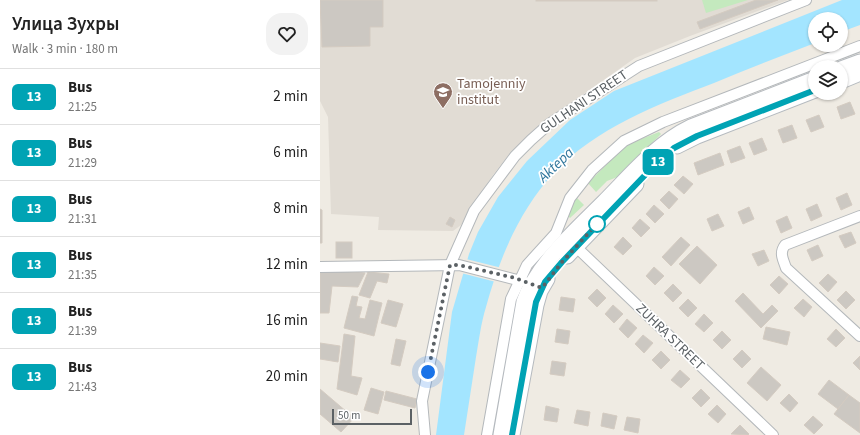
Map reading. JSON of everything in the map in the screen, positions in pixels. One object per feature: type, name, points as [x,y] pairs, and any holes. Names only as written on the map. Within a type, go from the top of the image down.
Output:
[{"type":"main road","points":[[848,66],[860,62]]},
{"type":"main road","points":[[848,77],[860,73]]},
{"type":"main road","points":[[527,282],[552,272],[572,243],[645,160],[673,136],[697,124],[808,82]]},
{"type":"main road","points":[[572,243],[659,161],[679,145],[703,133],[808,93]]},
{"type":"main road","points":[[501,435],[526,297],[527,282]]},
{"type":"main road","points":[[512,435],[536,305],[527,282]]},
{"type":"street","name":"GULHANI STREET","points":[[420,434],[422,401],[454,265],[474,211],[515,156],[549,124],[638,66],[806,0]]},
{"type":"street","points":[[487,435],[511,299],[527,282],[527,264],[556,233],[570,198],[592,170],[624,141],[663,122],[860,46]]},
{"type":"street","points":[[860,216],[785,245],[782,250],[782,256],[786,268],[860,336]]},
{"type":"street","name":"ZUHRA STREET","points":[[572,243],[768,433]]},
{"type":"street","points":[[320,267],[454,265],[527,282]]},
{"type":"shaded area","name":"Tamojenniy institut","points":[[320,0],[788,0],[635,58],[541,124],[512,151],[493,175],[461,225],[453,231],[378,230],[379,217],[331,214],[328,117],[320,101]]},
{"type":"green space","points":[[702,0],[748,0],[706,13]]},
{"type":"green space","points":[[659,132],[661,134],[620,176],[607,181],[596,192],[588,183],[620,151],[631,143]]},
{"type":"green space","points":[[576,197],[584,205],[570,218],[567,215]]},
{"type":"water","name":"Aktepa","points":[[842,0],[860,0],[860,25],[848,29],[848,12],[812,12]]},
{"type":"water","name":"Aktepa","points":[[808,14],[808,46],[650,109],[629,119],[608,130],[589,143],[570,157],[554,173],[531,202],[521,219],[497,271],[481,325],[464,435],[436,435],[452,312],[469,254],[478,232],[498,197],[527,161],[570,120],[614,91]]},
{"type":"pier","points":[[466,259],[502,268],[496,282],[461,273]]},
{"type":"building","points":[[320,0],[383,0],[383,27],[370,27],[370,46],[322,47]]},
{"type":"building","points":[[657,0],[657,1],[536,1]]},
{"type":"building","points":[[756,0],[778,0],[700,29],[697,22]]},
{"type":"building","points":[[850,102],[855,114],[841,119],[837,107]]},
{"type":"building","points":[[819,115],[824,127],[811,132],[806,120]]},
{"type":"building","points":[[792,125],[797,138],[783,143],[778,130]]},
{"type":"building","points":[[762,138],[767,150],[754,155],[749,143]]},
{"type":"building","points":[[740,146],[745,158],[731,163],[727,151]]},
{"type":"building","points":[[720,153],[724,165],[698,175],[694,163]]},
{"type":"building","points":[[683,176],[693,184],[684,194],[674,185]]},
{"type":"building","points":[[669,191],[678,199],[669,209],[660,200]]},
{"type":"building","points":[[847,193],[852,205],[841,210],[836,198]]},
{"type":"building","points":[[817,204],[822,216],[811,221],[806,209]]},
{"type":"building","points":[[654,205],[664,214],[655,223],[646,214]]},
{"type":"building","points":[[749,207],[754,219],[743,224],[738,212]]},
{"type":"building","points":[[320,209],[322,210],[322,243],[320,243]]},
{"type":"building","points":[[718,214],[724,226],[712,231],[707,219]]},
{"type":"building","points":[[787,216],[792,228],[781,233],[776,221]]},
{"type":"building","points":[[450,217],[455,220],[452,227],[446,224]]},
{"type":"building","points":[[640,219],[650,228],[641,237],[632,228]]},
{"type":"building","points":[[851,232],[856,243],[845,248],[839,236]]},
{"type":"building","points":[[623,237],[632,246],[623,255],[614,247]]},
{"type":"building","points":[[681,237],[690,245],[671,266],[662,257]]},
{"type":"building","points":[[336,242],[352,242],[352,258],[336,258]]},
{"type":"building","points":[[818,245],[823,256],[812,261],[807,250]]},
{"type":"building","points":[[697,246],[717,265],[700,284],[679,264]]},
{"type":"building","points":[[764,250],[769,261],[758,266],[752,254]]},
{"type":"building","points":[[654,267],[664,276],[655,285],[646,276]]},
{"type":"building","points":[[320,270],[365,273],[358,287],[332,286],[329,313],[320,313]]},
{"type":"building","points":[[368,272],[389,274],[387,283],[377,281],[370,298],[359,295]]},
{"type":"building","points":[[828,274],[837,282],[828,292],[819,283]]},
{"type":"building","points":[[779,276],[788,284],[779,294],[770,285]]},
{"type":"building","points":[[673,284],[682,293],[673,302],[664,293]]},
{"type":"building","points":[[597,289],[606,298],[597,307],[588,298]]},
{"type":"building","points":[[846,291],[855,300],[846,309],[837,300]]},
{"type":"building","points":[[743,293],[763,314],[772,305],[778,311],[761,328],[735,301]]},
{"type":"building","points":[[352,296],[358,297],[356,306],[362,307],[359,318],[365,319],[370,300],[382,303],[374,336],[344,328]]},
{"type":"building","points":[[561,297],[575,299],[573,312],[559,310]]},
{"type":"building","points":[[688,299],[697,308],[688,317],[679,308]]},
{"type":"building","points":[[803,299],[812,307],[804,317],[794,308]]},
{"type":"building","points":[[388,300],[403,304],[396,327],[381,323]]},
{"type":"building","points":[[613,305],[623,314],[614,323],[605,314]]},
{"type":"building","points":[[704,314],[713,323],[704,332],[695,324]]},
{"type":"building","points":[[627,319],[637,328],[628,338],[619,329]]},
{"type":"building","points":[[766,327],[790,332],[787,345],[763,339]]},
{"type":"building","points":[[557,329],[570,331],[568,344],[555,342]]},
{"type":"building","points":[[836,329],[845,338],[836,347],[827,339]]},
{"type":"building","points":[[722,331],[731,340],[722,349],[713,340]]},
{"type":"building","points":[[344,334],[355,336],[351,376],[362,378],[357,395],[337,389]]},
{"type":"building","points":[[643,335],[653,343],[644,353],[635,344]]},
{"type":"building","points":[[396,339],[406,341],[400,366],[391,364]]},
{"type":"building","points":[[320,343],[340,346],[338,362],[320,359]]},
{"type":"building","points":[[742,350],[751,359],[742,368],[733,359]]},
{"type":"building","points":[[661,351],[670,360],[661,369],[652,360]]},
{"type":"building","points":[[860,356],[860,370],[853,363]]},
{"type":"building","points":[[552,361],[566,363],[564,376],[550,374]]},
{"type":"building","points":[[761,367],[781,385],[767,401],[747,383]]},
{"type":"building","points":[[680,370],[690,379],[681,388],[671,380]]},
{"type":"building","points":[[829,380],[849,395],[838,409],[818,394]]},
{"type":"building","points":[[371,388],[384,392],[378,414],[364,410]]},
{"type":"building","points":[[320,389],[354,418],[341,432],[320,414]]},
{"type":"building","points":[[701,389],[710,398],[701,407],[692,398]]},
{"type":"building","points":[[386,391],[417,399],[415,408],[384,400]]},
{"type":"building","points":[[789,394],[798,403],[790,412],[780,403]]},
{"type":"building","points":[[849,395],[860,403],[860,433],[834,414]]},
{"type":"building","points":[[717,405],[726,414],[718,423],[708,414]]},
{"type":"building","points":[[546,406],[559,409],[557,422],[544,420]]},
{"type":"building","points":[[577,410],[590,412],[588,426],[574,423]]},
{"type":"building","points":[[603,413],[617,416],[614,429],[601,426]]},
{"type":"building","points":[[813,416],[823,425],[814,434],[804,425]]},
{"type":"building","points":[[627,417],[640,419],[638,433],[624,430]]},
{"type":"building","points":[[740,425],[749,434],[748,435],[731,434]]},
{"type":"bus line","name":"13","points":[[512,435],[536,302],[545,282],[552,272],[648,172],[674,148],[688,140],[716,128],[808,93]]},
{"type":"place","name":"Tamojenniy institut","points":[[443,109]]},
{"type":"route","points":[[428,372],[450,265],[459,265],[515,278],[542,288],[548,278],[597,224]]}]
